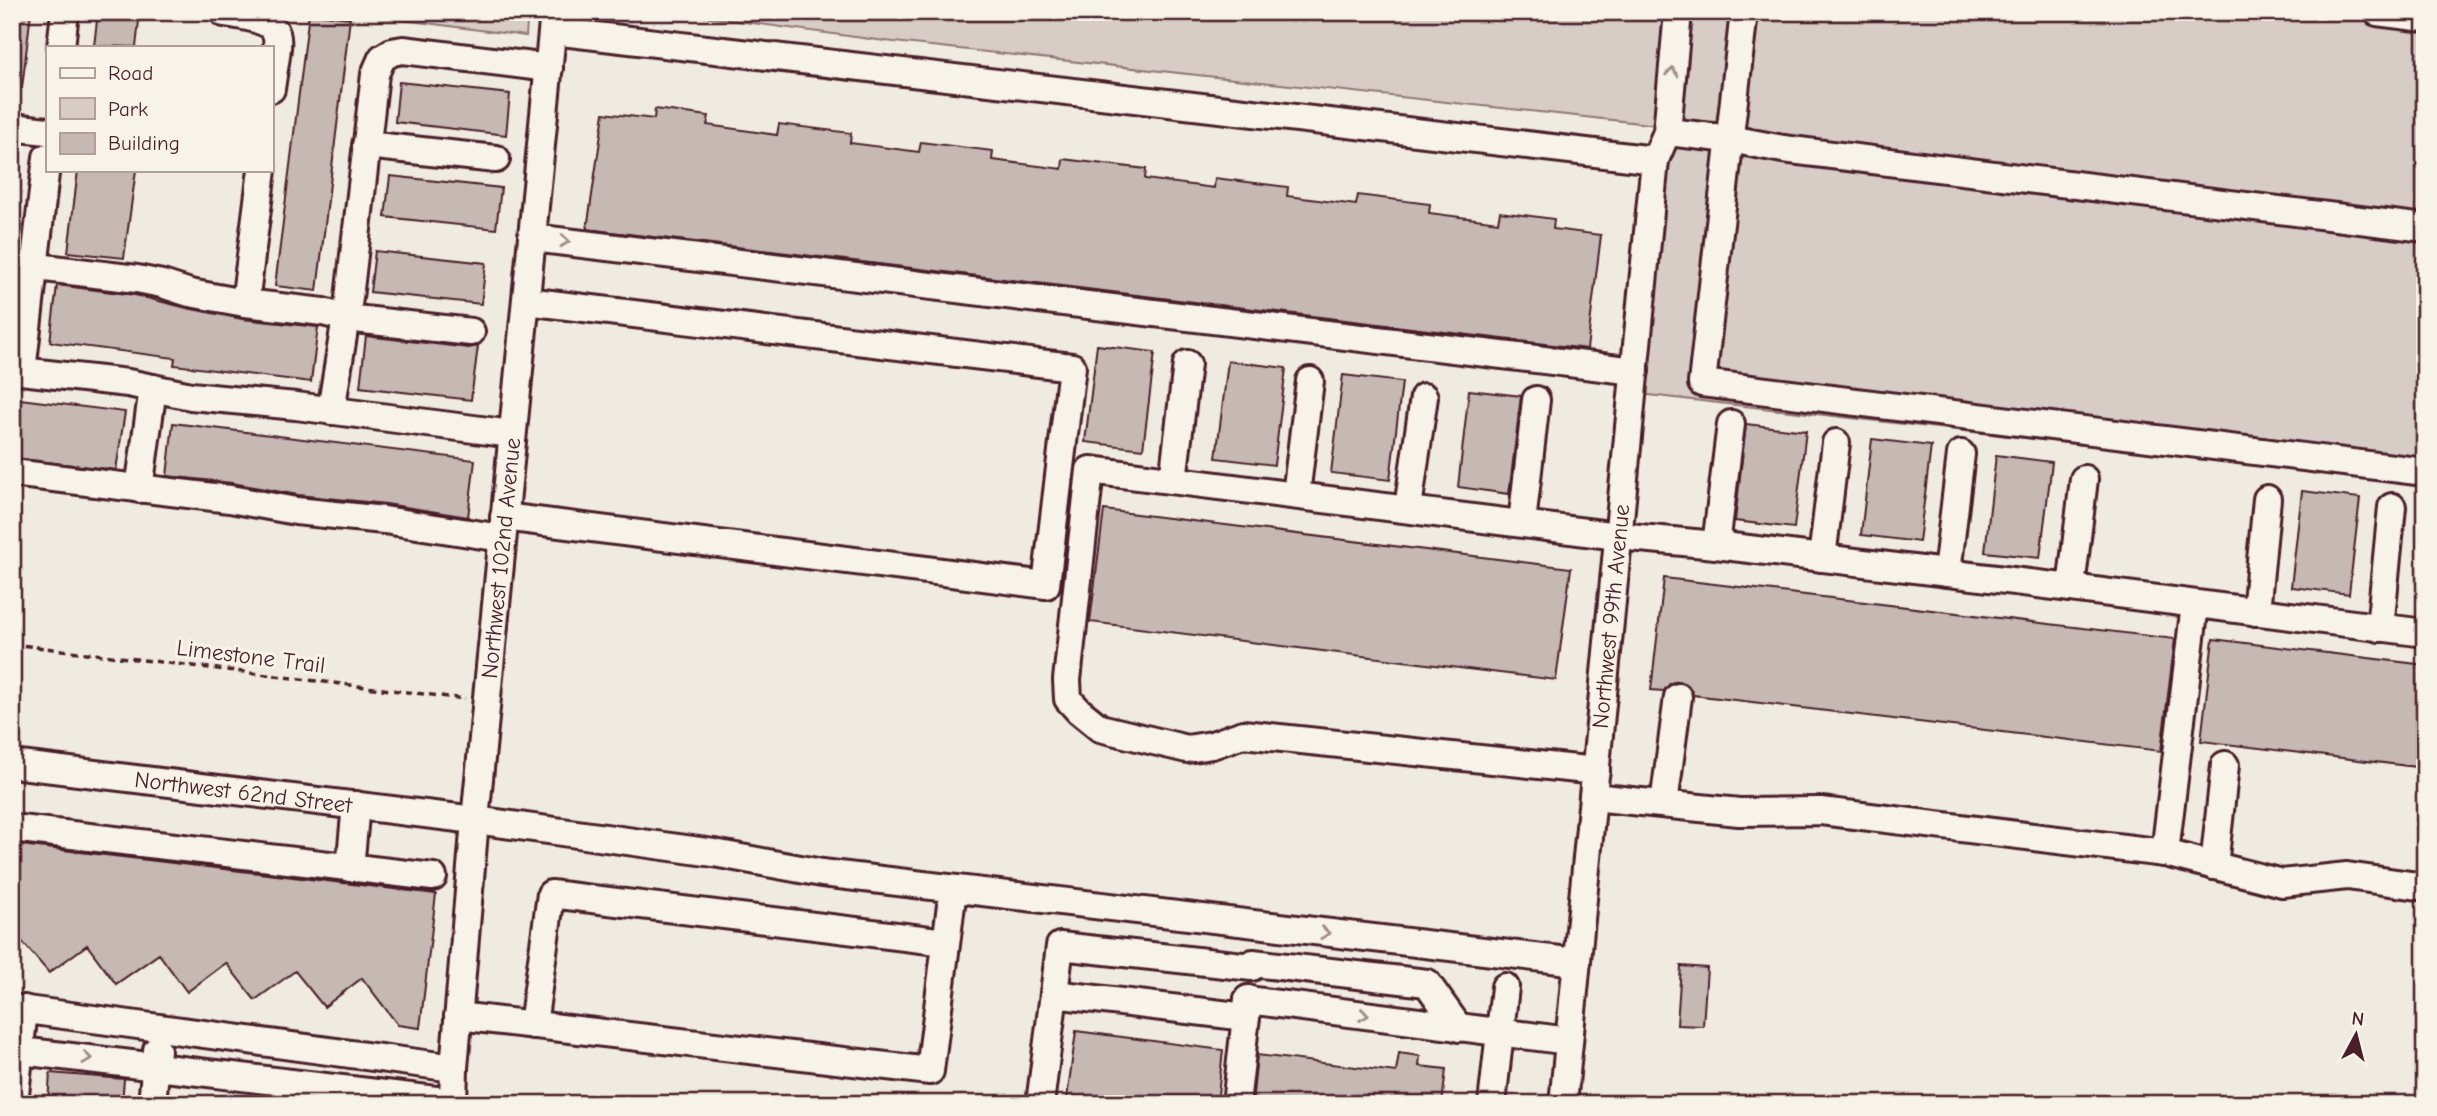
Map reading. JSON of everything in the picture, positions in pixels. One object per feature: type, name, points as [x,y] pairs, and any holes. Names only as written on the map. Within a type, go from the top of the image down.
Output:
[{"type":"street","points":[[61,46],[65,12]]},
{"type":"street","name":"Northwest 99th Avenue","points":[[1563,1104],[1656,160],[1667,132],[1678,12]]},
{"type":"street","points":[[1744,12],[1702,383],[2425,472]]},
{"type":"street","points":[[2377,12],[2425,18]]},
{"type":"street","points":[[225,13],[253,17],[275,27],[278,37],[273,74]]},
{"type":"street","points":[[554,22],[1656,160]]},
{"type":"street","name":"Northwest 102nd Avenue","points":[[453,1103],[458,1016],[486,702],[554,22]]},
{"type":"street","points":[[331,411],[346,318],[376,68],[382,58],[391,52],[402,50],[549,68]]},
{"type":"street","points":[[12,127],[46,131]]},
{"type":"street","points":[[1667,132],[1730,139],[1797,151],[2425,228]]},
{"type":"street","points":[[366,145],[496,159]]},
{"type":"street","points":[[46,162],[23,265],[17,370],[128,383],[191,396],[512,434]]},
{"type":"street","points":[[245,303],[262,172]]},
{"type":"street","points":[[533,238],[1634,371]]},
{"type":"street","points":[[23,265],[137,279],[190,293],[245,303],[471,332]]},
{"type":"street","points":[[12,473],[384,520],[472,534],[503,527],[1046,585],[1072,367],[526,301]]},
{"type":"street","points":[[1173,480],[1187,364]]},
{"type":"street","points":[[1296,495],[1310,381]]},
{"type":"street","points":[[139,489],[153,388]]},
{"type":"street","points":[[1408,508],[1424,397]]},
{"type":"street","points":[[1522,523],[1536,400]]},
{"type":"street","points":[[1716,545],[1731,424]]},
{"type":"street","points":[[1822,558],[1836,443]]},
{"type":"street","points":[[1947,573],[1961,454]]},
{"type":"street","points":[[2425,633],[2071,587],[1618,536],[1090,470],[1067,680],[1068,699],[1100,728],[1187,749],[1212,745],[1243,734],[1595,784],[1664,804],[1739,812],[1821,811],[2165,853],[2282,883],[2347,876],[2425,887]]},
{"type":"street","points":[[2071,587],[2084,480]]},
{"type":"street","points":[[2256,612],[2267,499]]},
{"type":"street","points":[[2380,628],[2392,507]]},
{"type":"street","points":[[2165,853],[2196,604]]},
{"type":"street","points":[[1664,804],[1678,697]]},
{"type":"street","name":"Northwest 62nd Street","points":[[12,764],[475,820],[714,853],[822,873],[1577,962]]},
{"type":"street","points":[[2214,866],[2225,765]]},
{"type":"street","points":[[350,868],[356,805]]},
{"type":"street","points":[[12,828],[433,877]]},
{"type":"street","points":[[458,1016],[930,1070],[953,889]]},
{"type":"street","points":[[533,1025],[551,894],[946,942]]},
{"type":"street","points":[[1236,1104],[1257,925]]},
{"type":"street","points":[[1040,1104],[1060,946],[1427,982],[1459,1028]]},
{"type":"street","points":[[1326,971],[1331,1010]]},
{"type":"street","points":[[1492,1104],[1505,987]]},
{"type":"street","points":[[1054,994],[1247,1009],[1331,1010],[1569,1041]]},
{"type":"street","points":[[14,1104],[18,1009],[454,1068]]},
{"type":"street","points":[[152,1104],[158,1028]]},
{"type":"street","points":[[292,1093],[298,1048]]},
{"type":"street","points":[[16,1050],[155,1065],[292,1093],[388,1094],[453,1103]]},
{"type":"street","points":[[388,1094],[392,1061]]},
{"type":"path","name":"Limestone Trail","points":[[12,644],[486,702]]},
{"type":"green space","points":[[342,12],[528,12],[526,36]]},
{"type":"green space","points":[[671,12],[2425,12],[2425,484],[1632,393],[1667,126],[885,41]]},
{"type":"building","points":[[12,12],[31,12],[22,88],[12,87]]},
{"type":"building","points":[[98,12],[140,12],[136,46],[94,46]]},
{"type":"building","points":[[309,13],[350,18],[317,291],[275,286]]},
{"type":"building","points":[[399,82],[510,94],[506,135],[395,122]]},
{"type":"building","points":[[655,109],[709,116],[707,125],[777,135],[779,124],[851,133],[850,143],[919,152],[921,142],[993,151],[992,160],[1062,169],[1063,159],[1146,169],[1145,179],[1214,188],[1215,178],[1288,187],[1287,196],[1356,205],[1358,195],[1430,204],[1429,213],[1498,222],[1500,212],[1554,219],[1553,229],[1601,235],[1587,349],[587,229],[604,113],[654,119]]},
{"type":"building","points":[[78,172],[136,172],[124,258],[68,252]]},
{"type":"building","points":[[390,176],[501,188],[496,229],[385,217]]},
{"type":"building","points":[[375,251],[486,263],[481,304],[370,292]]},
{"type":"building","points":[[57,285],[135,295],[242,319],[318,327],[311,382],[174,365],[175,358],[50,342]]},
{"type":"building","points":[[366,336],[469,348],[478,346],[471,400],[360,387]]},
{"type":"building","points":[[1097,345],[1155,352],[1143,449],[1085,442]]},
{"type":"building","points":[[1228,361],[1286,368],[1274,465],[1216,458]]},
{"type":"building","points":[[1343,375],[1402,382],[1390,480],[1331,473]]},
{"type":"building","points":[[1469,390],[1521,396],[1509,494],[1458,487]]},
{"type":"building","points":[[12,398],[125,412],[116,470],[12,458]]},
{"type":"building","points":[[173,423],[475,460],[468,517],[167,476]]},
{"type":"building","points":[[1746,424],[1806,431],[1794,528],[1735,521]]},
{"type":"building","points":[[1872,439],[1931,446],[1919,542],[1861,535]]},
{"type":"building","points":[[1996,455],[2052,462],[2040,558],[1985,552]]},
{"type":"building","points":[[2302,491],[2360,498],[2349,594],[2291,587]]},
{"type":"building","points":[[1104,510],[1571,568],[1556,680],[1090,622]]},
{"type":"building","points":[[1664,578],[2175,639],[2161,751],[1693,695],[1688,685],[1679,681],[1671,683],[1664,691],[1651,690]]},
{"type":"building","points":[[2213,639],[2425,665],[2425,768],[2201,741]]},
{"type":"building","points":[[12,844],[436,894],[420,1028],[398,1025],[362,978],[324,1007],[295,971],[255,1000],[226,963],[187,992],[159,954],[116,984],[87,945],[49,973],[19,938],[12,943]]},
{"type":"building","points":[[1681,966],[1707,968],[1703,1026],[1677,1025]]},
{"type":"building","points":[[1076,1031],[1223,1050],[1217,1104],[1111,1104],[1067,1098]]},
{"type":"building","points":[[1399,1053],[1420,1056],[1419,1066],[1446,1069],[1442,1104],[1252,1104],[1257,1055],[1396,1072]]},
{"type":"building","points":[[50,1073],[124,1079],[122,1104],[48,1104]]}]
